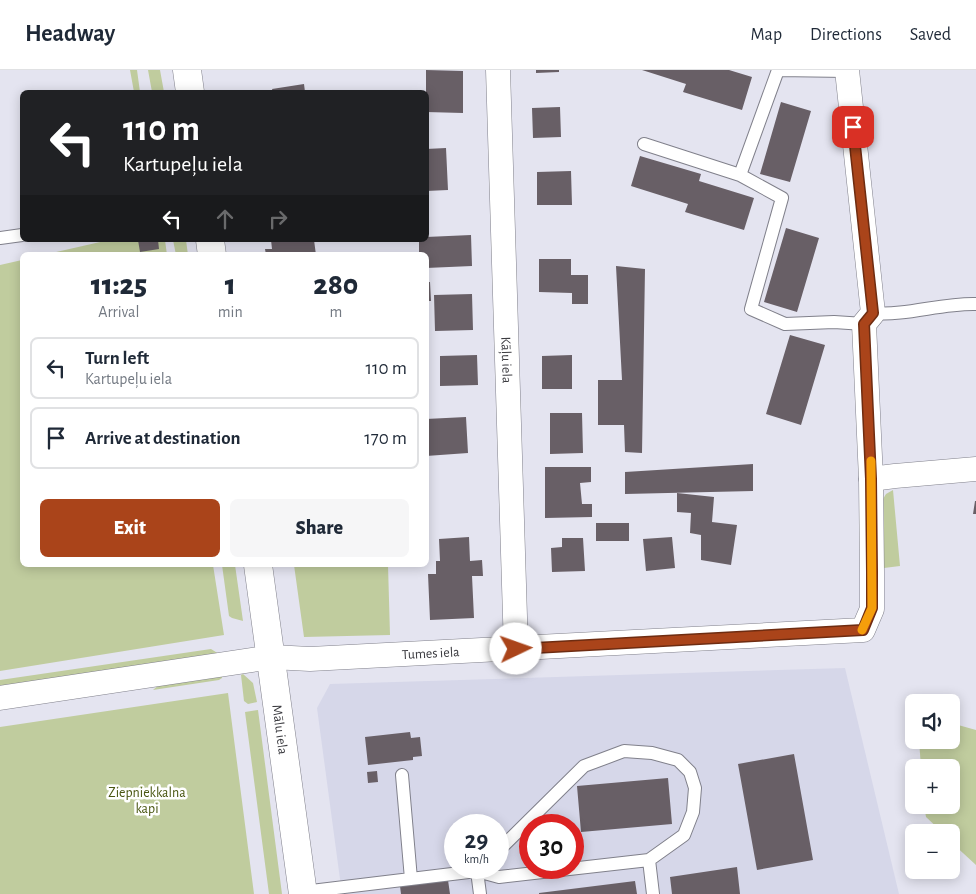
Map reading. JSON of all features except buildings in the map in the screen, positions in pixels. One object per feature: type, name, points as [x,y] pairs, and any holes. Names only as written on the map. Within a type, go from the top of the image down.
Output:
[{"type":"street","points":[[187,70],[190,90]]},
{"type":"street","name":"Kāļu iela","points":[[498,70],[516,649]]},
{"type":"street","points":[[847,71],[869,319],[871,479],[976,469]]},
{"type":"street","name":"Tumes iela","points":[[0,698],[272,657],[304,659],[863,630],[872,608],[871,479]]},
{"type":"street","name":"Mālu iela","points":[[258,567],[303,893]]},
{"type":"lane","points":[[740,174],[778,70],[847,71]]},
{"type":"lane","points":[[644,144],[740,174],[782,198],[751,309],[785,324],[869,319],[888,314],[960,303],[976,304]]},
{"type":"lane","points":[[0,238],[20,235]]},
{"type":"lane","points":[[509,839],[584,766],[624,750],[652,753],[678,760],[690,772],[696,788],[693,812],[684,835],[649,860],[509,876]]},
{"type":"lane","points":[[402,774],[411,879]]},
{"type":"lane","points":[[649,860],[653,894]]},
{"type":"lane","points":[[303,893],[444,874]]},
{"type":"lane","points":[[479,879],[480,894]]},
{"type":"shaded area","points":[[845,668],[899,894],[342,894],[317,708],[330,684]]},
{"type":"green space","points":[[130,70],[137,70],[140,90],[134,90]]},
{"type":"green space","points":[[148,70],[160,70],[164,90],[152,90]]},
{"type":"green space","points":[[100,242],[165,242],[167,252],[56,252]]},
{"type":"green space","points":[[173,242],[186,242],[188,252],[175,252]]},
{"type":"green space","points":[[20,260],[20,567],[213,567],[224,635],[0,671],[0,265]]},
{"type":"green space","points":[[893,490],[900,566],[884,568],[883,499],[886,494]]},
{"type":"green space","points":[[222,567],[235,567],[243,621],[229,616]]},
{"type":"green space","points":[[294,567],[388,567],[390,635],[304,637]]},
{"type":"green space","points":[[211,649],[219,654],[0,686],[0,680]]},
{"type":"green space","points":[[223,674],[219,680],[153,690],[161,683]]},
{"type":"green space","points":[[243,674],[253,683],[257,702],[248,704],[244,701],[241,675]]},
{"type":"green space","name":"Ziepniekkalna kapi","points":[[228,693],[254,894],[0,894],[0,727]]},
{"type":"green space","points":[[258,710],[282,894],[269,894],[245,712]]},
{"type":"green space","points":[[960,726],[976,730],[976,865],[960,850],[960,824],[933,824],[926,814],[960,814],[960,759],[920,759],[920,749],[960,749]]},
{"type":"slow traffic","points":[[862,630],[872,608],[871,461]]},
{"type":"route","points":[[516,649],[863,630],[872,608],[871,479],[864,324],[873,313],[853,127]]}]
